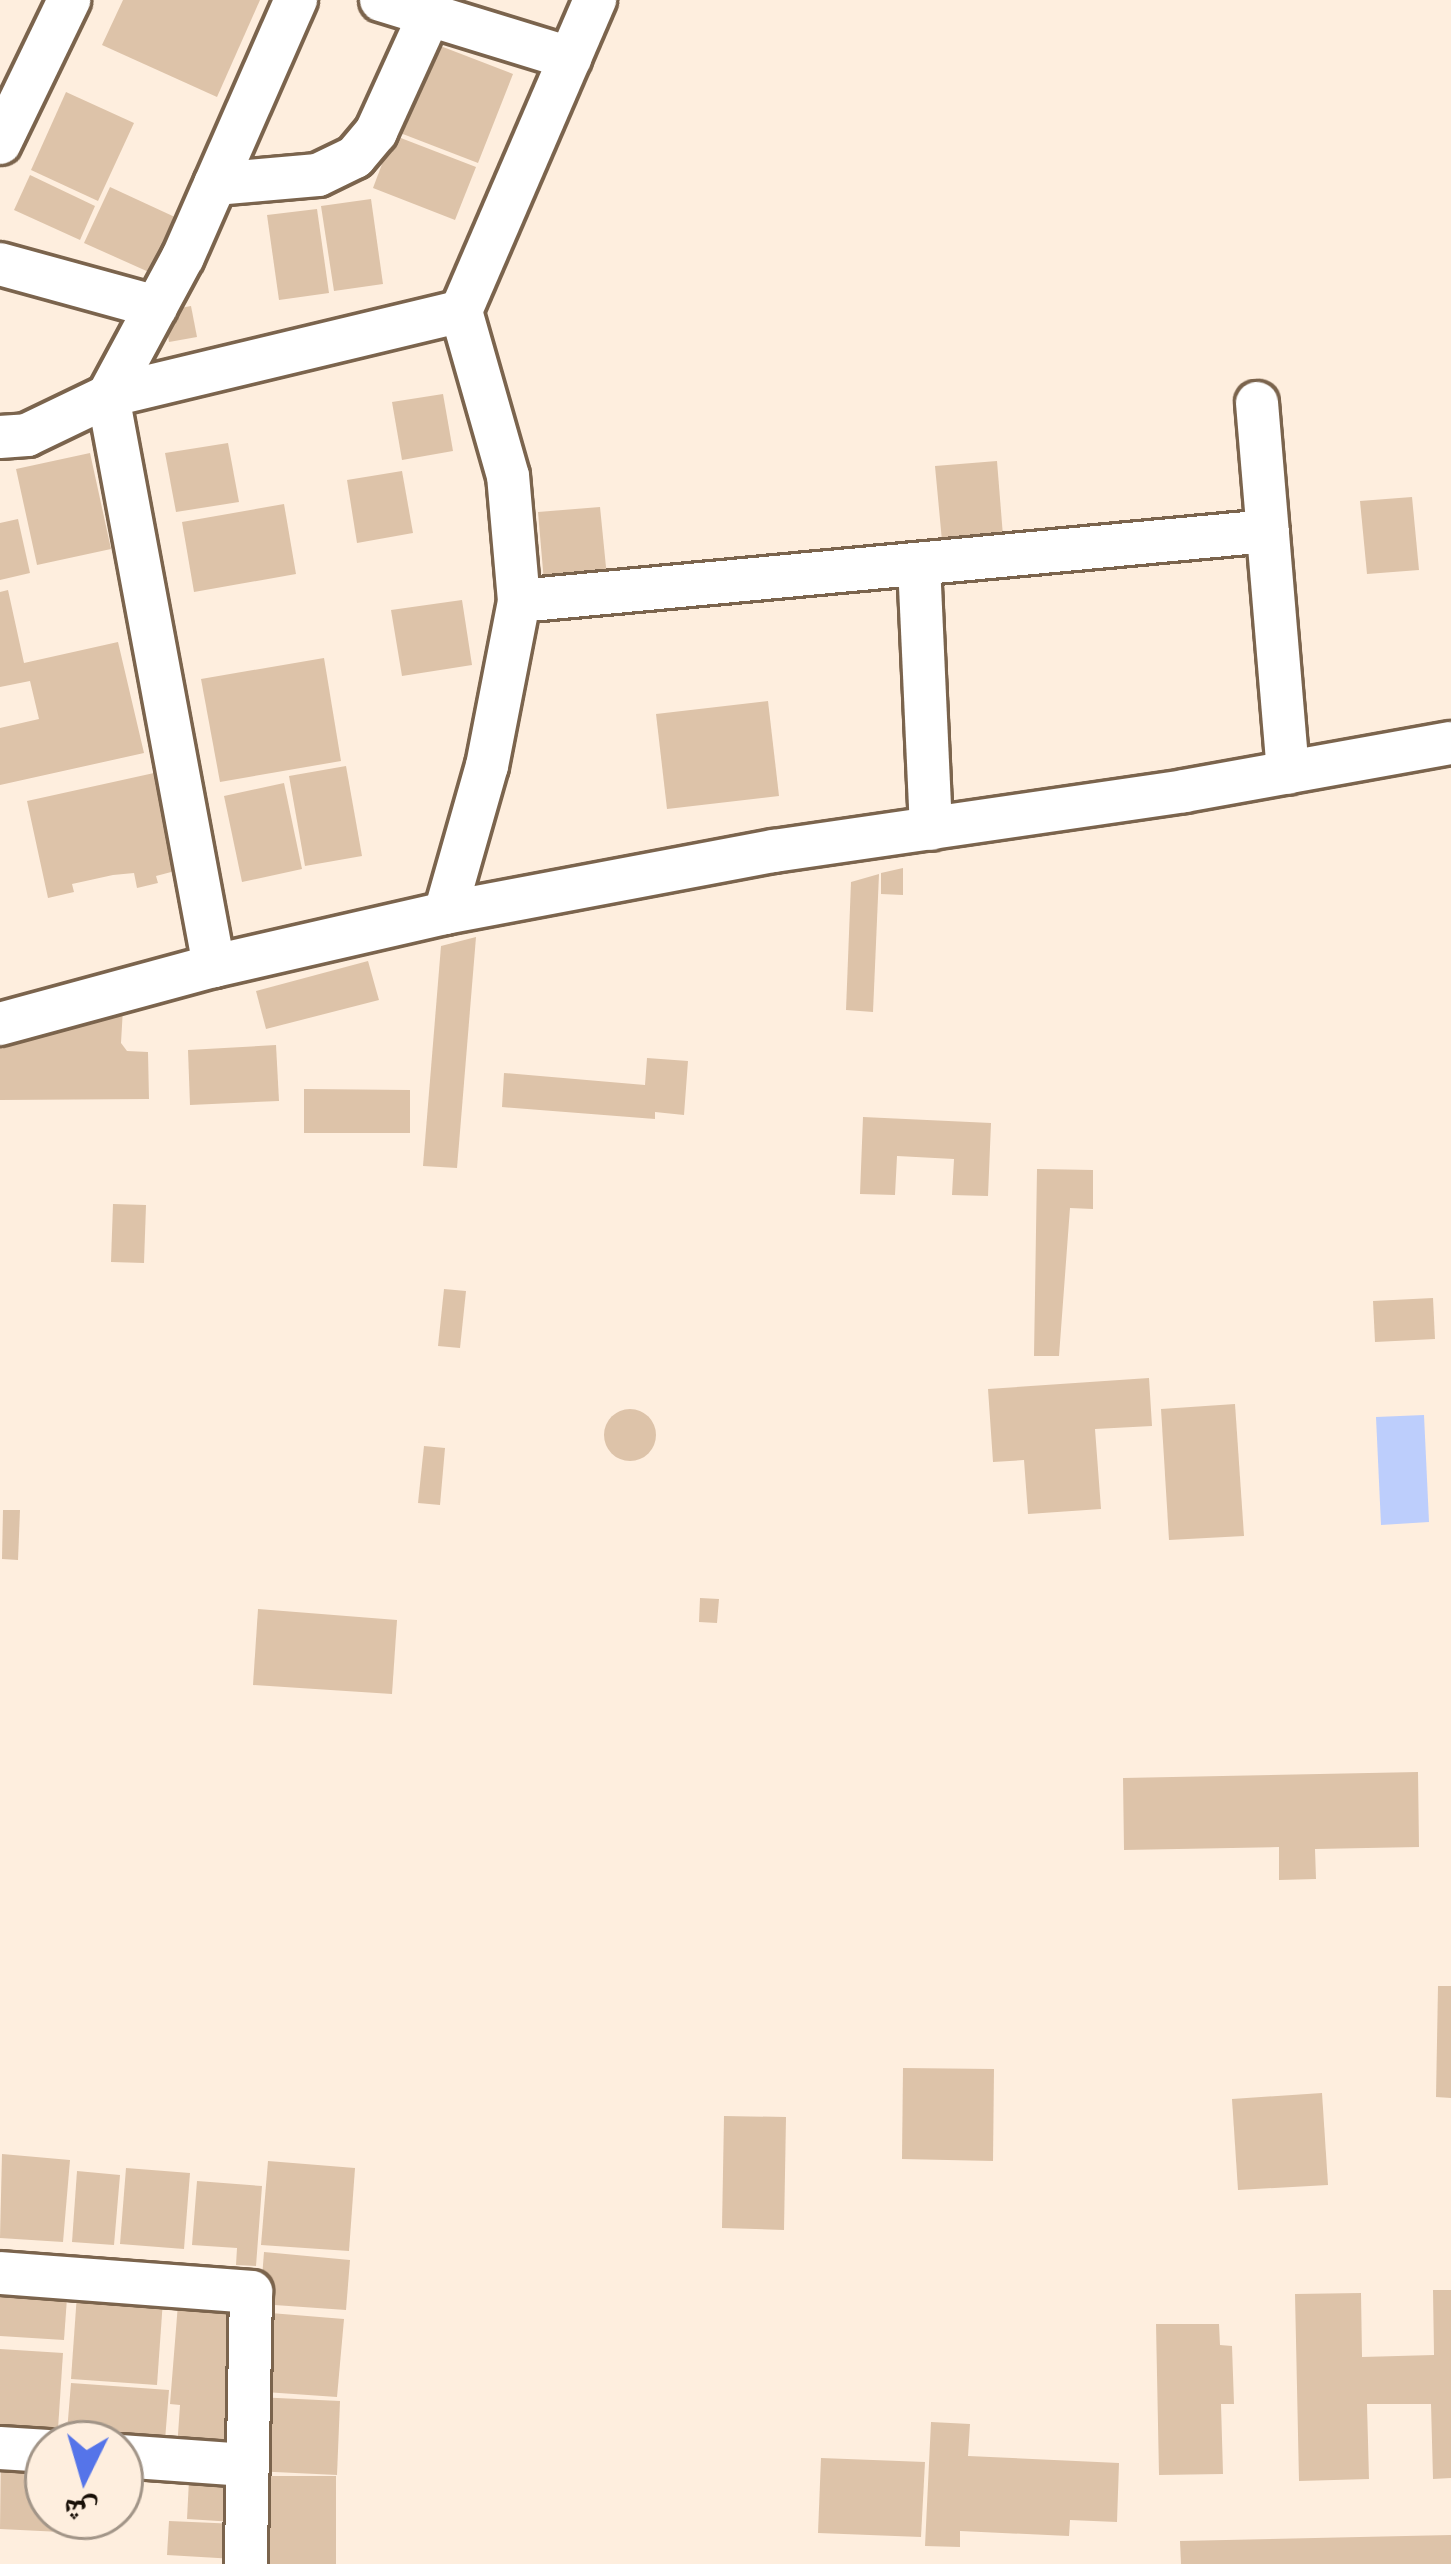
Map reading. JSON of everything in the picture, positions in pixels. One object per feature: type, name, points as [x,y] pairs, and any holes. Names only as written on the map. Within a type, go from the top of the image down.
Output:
[{"type":"street","points":[[0,143],[69,0]]},
{"type":"street","points":[[214,965],[108,395],[215,184],[296,0]]},
{"type":"street","points":[[380,0],[570,58]]},
{"type":"street","points":[[445,913],[487,766],[519,601],[508,476],[461,310],[595,0]]},
{"type":"street","points":[[215,184],[318,175],[355,157],[376,132],[428,18]]},
{"type":"street","points":[[0,264],[156,307]]},
{"type":"street","points":[[0,437],[27,435],[108,395],[461,310]]},
{"type":"street","points":[[1257,404],[1288,773]]},
{"type":"street","points":[[519,601],[1268,531]]},
{"type":"street","points":[[919,564],[931,829]]},
{"type":"street","points":[[0,1024],[214,965],[445,913],[774,851],[1288,773],[1451,743]]},
{"type":"street","points":[[0,2272],[251,2292],[246,2564]]},
{"type":"street","points":[[144,2458],[246,2464]]},
{"type":"water","points":[[1424,1415],[1429,1522],[1381,1525],[1376,1417]]},
{"type":"building","points":[[123,0],[260,0],[217,97],[102,45]]},
{"type":"building","points":[[430,42],[513,74],[478,163],[395,131]]},
{"type":"building","points":[[66,92],[134,123],[98,201],[31,170]]},
{"type":"building","points":[[393,135],[476,167],[455,220],[373,188]]},
{"type":"building","points":[[30,175],[95,206],[80,240],[14,210]]},
{"type":"building","points":[[110,187],[177,218],[151,273],[84,243]]},
{"type":"building","points":[[371,199],[383,284],[334,291],[321,206]]},
{"type":"building","points":[[317,209],[329,293],[279,300],[267,215]]},
{"type":"building","points":[[191,306],[197,337],[169,342],[164,311]]},
{"type":"building","points":[[443,394],[453,451],[402,460],[392,402]]},
{"type":"building","points":[[228,443],[239,502],[176,512],[165,453]]},
{"type":"building","points":[[90,453],[111,549],[37,565],[16,469]]},
{"type":"building","points":[[997,461],[1003,536],[942,541],[935,466]]},
{"type":"building","points":[[402,471],[413,533],[357,543],[347,480]]},
{"type":"building","points":[[1412,497],[1419,570],[1367,574],[1360,501]]},
{"type":"building","points":[[284,504],[296,574],[194,592],[182,522]]},
{"type":"building","points":[[600,507],[607,577],[544,582],[538,512]]},
{"type":"building","points":[[18,519],[30,573],[0,580],[0,523]]},
{"type":"building","points":[[8,590],[24,663],[118,642],[144,753],[0,785],[0,728],[39,719],[30,681],[0,687],[0,592]]},
{"type":"building","points":[[462,600],[472,665],[402,676],[391,610]]},
{"type":"building","points":[[324,658],[341,761],[220,782],[201,679]]},
{"type":"building","points":[[768,701],[779,796],[667,809],[656,714]]},
{"type":"building","points":[[346,766],[362,856],[305,866],[289,776]]},
{"type":"building","points":[[154,773],[175,871],[156,876],[158,883],[137,888],[134,873],[113,875],[72,884],[74,892],[48,898],[27,801]]},
{"type":"building","points":[[284,783],[302,869],[242,882],[224,796]]},
{"type":"building","points":[[903,868],[903,895],[881,894],[881,873]]},
{"type":"building","points":[[879,874],[873,1012],[846,1010],[851,882]]},
{"type":"building","points":[[476,937],[457,1168],[423,1166],[441,946]]},
{"type":"building","points":[[368,961],[379,1000],[266,1029],[256,991]]},
{"type":"building","points":[[124,991],[121,1043],[127,1051],[148,1052],[149,1099],[0,1100],[0,1042]]},
{"type":"building","points":[[276,1045],[279,1101],[190,1105],[188,1050]]},
{"type":"building","points":[[647,1058],[688,1061],[684,1115],[655,1112],[655,1119],[502,1107],[504,1073],[645,1085]]},
{"type":"building","points":[[304,1089],[410,1090],[410,1133],[304,1133]]},
{"type":"building","points":[[863,1117],[991,1123],[988,1196],[952,1195],[954,1159],[897,1156],[895,1195],[860,1194]]},
{"type":"building","points":[[1037,1169],[1093,1170],[1093,1209],[1070,1208],[1059,1356],[1034,1356]]},
{"type":"building","points":[[113,1204],[146,1205],[144,1263],[111,1262]]},
{"type":"building","points":[[444,1289],[466,1291],[460,1348],[438,1346]]},
{"type":"building","points":[[1433,1298],[1435,1339],[1375,1342],[1373,1301]]},
{"type":"building","points":[[1149,1378],[1152,1426],[1095,1429],[1101,1509],[1028,1514],[1024,1460],[993,1462],[988,1389]]},
{"type":"building","points":[[1235,1404],[1244,1536],[1169,1540],[1161,1409]]},
{"type":"building","points":[[630,1409],[649,1416],[656,1435],[649,1454],[630,1461],[611,1454],[604,1435],[611,1416]]},
{"type":"building","points":[[424,1446],[445,1448],[440,1505],[418,1503]]},
{"type":"building","points":[[3,1510],[20,1510],[18,1560],[2,1559]]},
{"type":"building","points":[[700,1598],[719,1599],[717,1623],[699,1622]]},
{"type":"building","points":[[258,1609],[397,1620],[392,1694],[253,1685]]},
{"type":"building","points":[[1418,1772],[1419,1847],[1315,1849],[1316,1879],[1279,1880],[1279,1847],[1124,1850],[1123,1778]]},
{"type":"building","points":[[1438,1986],[1451,1986],[1451,2098],[1436,2097]]},
{"type":"building","points":[[903,2068],[994,2069],[993,2161],[902,2159]]},
{"type":"building","points":[[1322,2093],[1328,2185],[1238,2190],[1232,2099]]},
{"type":"building","points":[[724,2116],[786,2117],[784,2230],[722,2228]]},
{"type":"building","points":[[2,2154],[70,2160],[63,2242],[0,2238]]},
{"type":"building","points":[[268,2161],[355,2168],[349,2251],[261,2245]]},
{"type":"building","points":[[126,2168],[190,2173],[184,2249],[120,2244]]},
{"type":"building","points":[[77,2171],[120,2175],[114,2245],[72,2242]]},
{"type":"building","points":[[197,2181],[262,2186],[256,2266],[236,2265],[237,2248],[192,2245]]},
{"type":"building","points":[[264,2252],[350,2260],[346,2310],[260,2304]]},
{"type":"building","points":[[0,2278],[68,2284],[64,2340],[0,2336]]},
{"type":"building","points":[[1433,2290],[1451,2290],[1451,2478],[1433,2479],[1431,2404],[1367,2404],[1369,2479],[1299,2481],[1295,2294],[1361,2293],[1362,2357],[1434,2355]]},
{"type":"building","points":[[179,2291],[247,2297],[236,2453],[177,2449],[180,2405],[170,2404]]},
{"type":"building","points":[[77,2294],[163,2300],[157,2385],[71,2379]]},
{"type":"building","points":[[258,2312],[344,2319],[337,2397],[252,2391]]},
{"type":"building","points":[[1156,2324],[1219,2324],[1220,2345],[1232,2346],[1234,2404],[1221,2404],[1223,2474],[1159,2475]]},
{"type":"building","points":[[0,2349],[63,2353],[59,2420],[24,2420],[24,2442],[0,2441]]},
{"type":"building","points":[[71,2383],[169,2390],[164,2453],[144,2449],[144,2420],[68,2420]]},
{"type":"building","points":[[256,2397],[340,2401],[337,2475],[253,2471]]},
{"type":"building","points":[[931,2422],[970,2424],[968,2456],[1119,2463],[1117,2522],[1070,2520],[1069,2536],[960,2531],[960,2547],[925,2546]]},
{"type":"building","points":[[1,2452],[24,2453],[24,2530],[0,2529]]},
{"type":"building","points":[[821,2458],[925,2462],[921,2537],[818,2533]]},
{"type":"building","points":[[260,2476],[336,2476],[336,2564],[260,2564]]},
{"type":"building","points":[[189,2480],[236,2482],[234,2522],[187,2519]]},
{"type":"building","points":[[169,2521],[237,2524],[235,2559],[167,2555]]},
{"type":"building","points":[[1451,2535],[1451,2564],[1181,2564],[1180,2541]]}]
